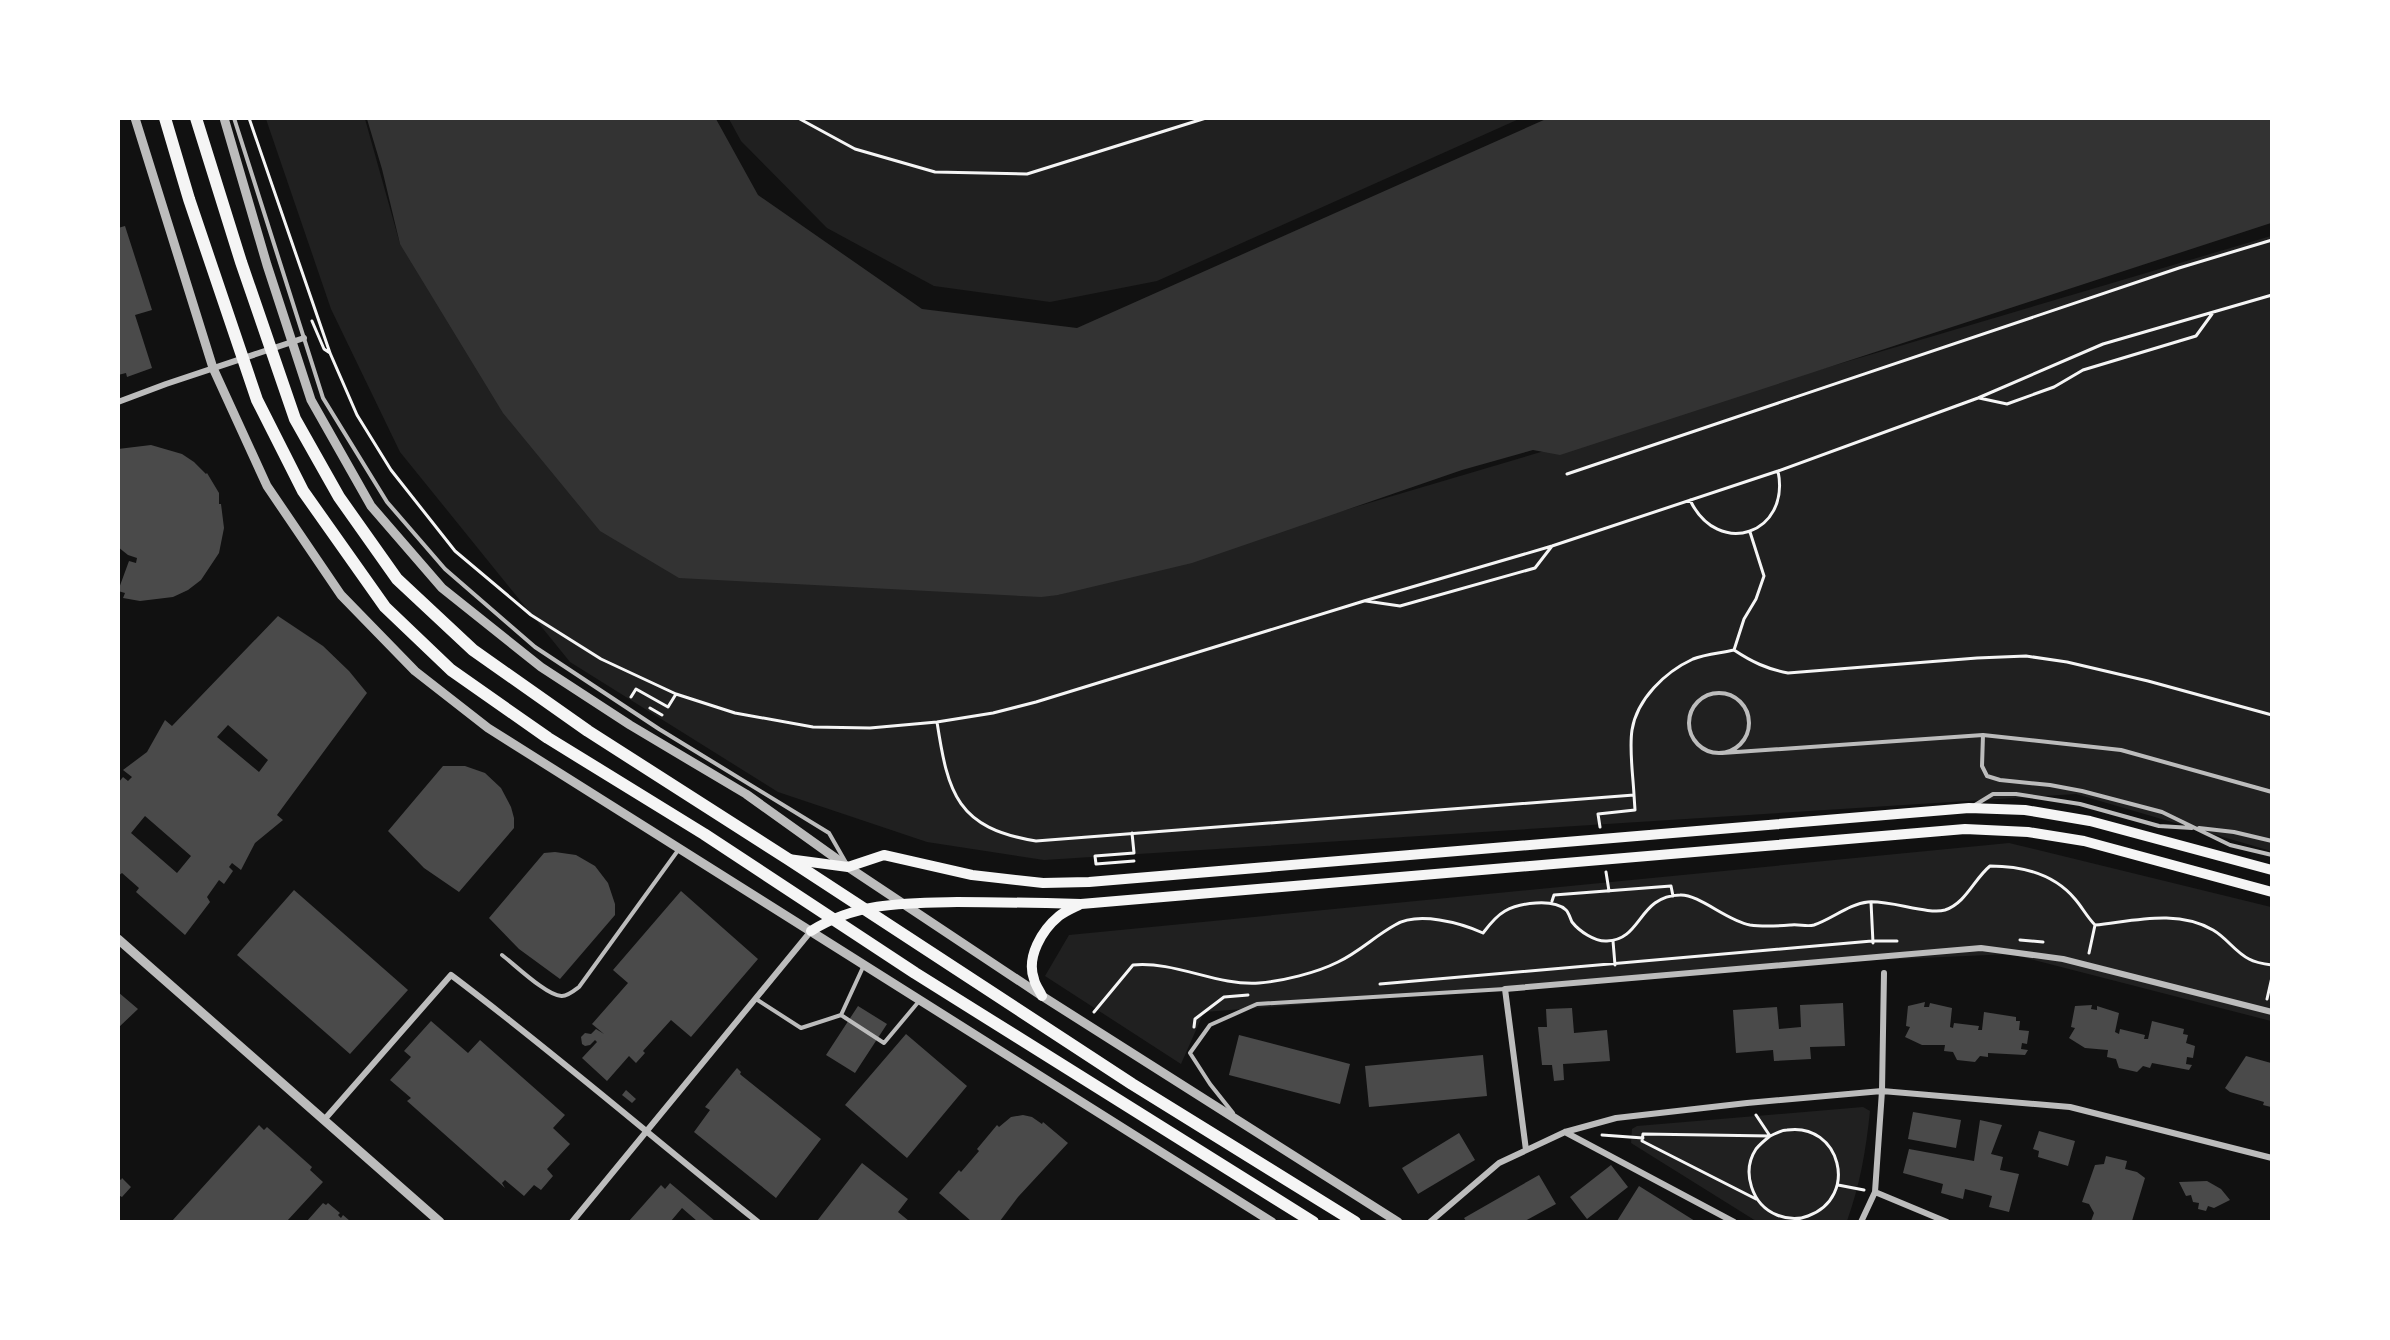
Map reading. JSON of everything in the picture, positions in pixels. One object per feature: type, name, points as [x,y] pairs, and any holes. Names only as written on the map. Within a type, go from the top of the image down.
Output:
[{"type":"highway","points":[[165,118],[189,199],[257,400],[303,491],[385,607],[452,670],[538,732],[704,834],[830,919],[1313,1221]]},
{"type":"highway","points":[[196,118],[295,419],[339,496],[397,579],[473,650],[588,731],[1132,1084],[1355,1221]]},
{"type":"main road","points":[[788,859],[848,867],[884,855],[972,875],[1043,883],[1089,882],[1969,808],[2025,810],[2090,821],[2271,870]]},
{"type":"main road","points":[[811,931],[830,919],[864,908],[902,903],[1081,904],[1965,830],[2028,832],[2084,841],[2271,892]]},
{"type":"main road","points":[[1042,996],[1033,978],[1035,949],[1043,934],[1059,916],[1081,904]]},
{"type":"street","points":[[135,118],[213,368],[267,486],[341,595],[415,670],[488,728],[1272,1221]]},
{"type":"street","points":[[224,118],[267,266],[311,400],[372,506],[442,588],[541,667],[630,725],[746,794],[848,867],[1042,996],[1398,1221]]},
{"type":"street","points":[[118,402],[304,338]]},
{"type":"street","points":[[572,1221],[811,931]]},
{"type":"street","points":[[118,939],[440,1221]]},
{"type":"street","points":[[1526,1150],[1505,989],[1981,948],[2063,959],[2271,1012]]},
{"type":"street","points":[[1861,1221],[1875,1192],[1882,1091],[1884,973]]},
{"type":"street","points":[[324,1120],[452,975],[544,1045],[646,1132],[758,1221]]},
{"type":"street","points":[[1430,1221],[1499,1162],[1565,1132],[1616,1118],[1882,1091],[2070,1107],[2271,1158]]},
{"type":"street","points":[[1565,1132],[1734,1221]]},
{"type":"street","points":[[1875,1192],[1947,1221]]},
{"type":"lane","points":[[234,118],[323,398],[387,502],[445,569],[535,647],[659,729],[829,834],[848,867]]},
{"type":"lane","points":[[1722,753],[1731,750],[1745,738],[1749,720],[1741,703],[1725,694],[1716,693],[1699,700],[1693,708],[1689,726],[1691,735],[1704,749],[1722,753],[1983,735],[2121,750],[2271,792]]},
{"type":"lane","points":[[1983,735],[1982,766],[1987,776],[2000,780],[2082,791],[2163,812],[2230,844],[2271,855]]},
{"type":"lane","points":[[1969,808],[1993,794],[2016,794],[2080,804],[2159,825],[2234,832],[2271,841]]},
{"type":"lane","points":[[502,955],[552,994],[563,996],[573,992],[579,987],[679,849]]},
{"type":"lane","points":[[755,999],[801,1028],[841,1015],[864,964]]},
{"type":"lane","points":[[1241,1122],[1210,1084],[1190,1053],[1210,1025],[1257,1004],[1505,989]]},
{"type":"lane","points":[[841,1015],[884,1043],[920,1000]]},
{"type":"path","points":[[249,118],[330,353],[357,415],[391,470],[455,550],[531,615],[601,659],[676,694],[735,713],[813,727],[870,728],[937,722],[993,713],[1036,702],[1552,546],[1690,501],[1978,398],[2103,344],[2271,295]]},
{"type":"path","points":[[798,118],[855,149],[934,172],[1027,174],[1206,118]]},
{"type":"path","points":[[1567,474],[2179,268],[2271,240]]},
{"type":"path","points":[[1978,398],[2007,404],[2054,387],[2083,370],[2196,336],[2213,313]]},
{"type":"path","points":[[311,319],[324,350],[330,353]]},
{"type":"path","points":[[1690,501],[1696,514],[1706,525],[1720,532],[1735,534],[1749,532],[1762,525],[1773,514],[1779,500],[1781,485],[1778,471]]},
{"type":"path","points":[[1734,650],[1743,619],[1756,599],[1764,576],[1749,532]]},
{"type":"path","points":[[1364,601],[1400,606],[1535,568],[1552,546]]},
{"type":"path","points":[[1598,814],[1635,810],[1632,729],[1644,700],[1652,689],[1695,658],[1734,650],[1770,670],[1788,673],[2026,656],[2067,662],[2148,681],[2271,716]]},
{"type":"path","points":[[634,693],[636,689],[668,707],[676,694]]},
{"type":"path","points":[[937,722],[944,768],[953,791],[966,810],[985,826],[1009,836],[1036,840],[1634,795]]},
{"type":"path","points":[[1132,833],[1134,853],[1095,856],[1096,864],[1134,861]]},
{"type":"path","points":[[1094,1012],[1133,965],[1151,963],[1231,980],[1259,983],[1320,970],[1338,962],[1397,923],[1428,919],[1445,920],[1483,933],[1506,910],[1536,903],[1552,902],[1567,910],[1572,921],[1581,931],[1605,942],[1623,937],[1634,929],[1646,909],[1654,903],[1665,897],[1682,895],[1696,899],[1724,915],[1747,924],[1811,926],[1855,905],[1871,902],[1944,910],[1961,900],[1980,874],[1990,866],[2004,866],[2047,876],[2076,899],[2095,925]]},
{"type":"path","points":[[1552,902],[1554,895],[1671,886],[1673,896]]},
{"type":"path","points":[[1871,902],[1872,941],[1876,956]]},
{"type":"path","points":[[2095,925],[2129,922],[2151,917],[2194,923],[2227,939],[2238,952],[2250,960],[2271,965]]},
{"type":"path","points":[[2085,965],[2095,925]]},
{"type":"path","points":[[1613,940],[1618,979]]},
{"type":"path","points":[[2263,1010],[2271,977]]},
{"type":"path","points":[[1747,1103],[1770,1136]]},
{"type":"path","points":[[1786,1130],[1804,1130],[1821,1138],[1833,1150],[1839,1168],[1838,1185],[1831,1201],[1818,1213],[1802,1219],[1784,1220],[1769,1212],[1756,1199],[1642,1141],[1643,1134],[1770,1136],[1786,1130]]},
{"type":"path","points":[[1756,1199],[1749,1181],[1750,1164],[1756,1149],[1770,1136]]},
{"type":"path","points":[[1838,1185],[1875,1192]]},
{"type":"shaded area","points":[[266,119],[365,119],[400,244],[1058,595],[2271,236],[2271,851],[2076,794],[1044,860],[927,842],[778,792],[570,662],[400,452],[331,309]]},
{"type":"shaded area","points":[[367,119],[716,119],[758,195],[922,309],[1077,328],[1546,119],[2271,119],[2271,223],[1560,455],[1533,450],[1462,470],[1192,563],[1058,595],[1041,597],[679,578],[600,531],[503,413],[400,244]]},
{"type":"shaded area","points":[[729,119],[1519,119],[1157,281],[1050,302],[934,286],[827,228],[741,141]]},
{"type":"shaded area","points":[[2009,843],[2271,907],[2271,1021],[2011,954],[1876,960],[1204,1012],[1181,1064],[1045,976],[1069,935]]},
{"type":"shaded area","points":[[1863,1107],[1870,1111],[1867,1140],[1859,1181],[1847,1221],[1756,1221],[1631,1143],[1632,1129],[1637,1126]]},
{"type":"building","points":[[125,226],[152,310],[135,315],[152,368],[127,377],[126,373],[118,375],[118,228]]},
{"type":"building","points":[[151,445],[182,454],[207,473],[219,493],[224,528],[219,553],[201,580],[188,590],[173,597],[140,601],[123,598],[125,593],[118,591],[129,561],[136,563],[137,558],[128,555],[118,547],[118,449]]},
{"type":"building","points":[[278,616],[323,646],[349,671],[367,693],[277,815],[283,820],[255,843],[241,870],[232,863],[229,867],[233,871],[224,884],[219,880],[207,897],[210,902],[185,935],[136,892],[139,888],[122,873],[118,876],[118,783],[123,777],[128,781],[132,777],[123,770],[147,752],[165,720],[172,726]],"holes":[[[228,725],[268,760],[259,772],[217,737]],[[145,816],[191,856],[177,873],[131,833]]]},
{"type":"building","points":[[443,766],[465,766],[485,773],[501,788],[514,818],[514,828],[459,892],[424,868],[388,831]]},
{"type":"building","points":[[544,853],[576,855],[595,866],[608,883],[615,904],[615,915],[560,979],[519,949],[489,918]]},
{"type":"building","points":[[294,890],[408,990],[350,1054],[237,955]]},
{"type":"building","points":[[681,891],[758,959],[691,1037],[671,1020],[643,1051],[645,1053],[636,1063],[629,1056],[607,1081],[582,1058],[597,1042],[595,1040],[585,1046],[582,1044],[581,1037],[585,1033],[591,1034],[596,1029],[604,1034],[592,1024],[628,983],[613,970]]},
{"type":"building","points":[[118,992],[138,1009],[118,1028]]},
{"type":"building","points":[[1925,1002],[1924,1007],[1929,1007],[1930,1003],[1952,1008],[1950,1027],[1953,1028],[1954,1023],[1979,1026],[1978,1030],[1982,1030],[1984,1012],[2016,1017],[2016,1021],[2020,1021],[2019,1030],[2029,1031],[2027,1044],[2022,1043],[2021,1049],[2028,1050],[2025,1055],[1988,1053],[1988,1057],[1980,1056],[1975,1062],[1957,1060],[1953,1052],[1944,1051],[1945,1045],[1922,1045],[1905,1037],[1910,1027],[1906,1026],[1908,1006]]},
{"type":"building","points":[[1843,1003],[1845,1046],[1810,1047],[1811,1059],[1774,1061],[1773,1050],[1736,1053],[1733,1010],[1777,1007],[1779,1029],[1801,1027],[1800,1005]]},
{"type":"building","points":[[2092,1005],[2091,1009],[2097,1010],[2097,1006],[2119,1013],[2115,1032],[2119,1034],[2120,1029],[2145,1035],[2144,1039],[2148,1039],[2152,1021],[2184,1029],[2183,1034],[2188,1035],[2186,1043],[2195,1046],[2193,1058],[2187,1057],[2186,1064],[2192,1065],[2189,1070],[2152,1063],[2150,1068],[2143,1066],[2137,1072],[2119,1068],[2116,1059],[2107,1057],[2108,1050],[2085,1048],[2069,1038],[2075,1028],[2071,1027],[2075,1006]]},
{"type":"building","points":[[858,1006],[887,1024],[855,1073],[826,1055]]},
{"type":"building","points":[[1572,1008],[1574,1033],[1607,1030],[1610,1061],[1563,1064],[1564,1080],[1554,1081],[1552,1065],[1542,1065],[1538,1027],[1547,1027],[1546,1009]]},
{"type":"building","points":[[431,1021],[468,1053],[480,1040],[565,1115],[553,1128],[570,1144],[547,1169],[553,1176],[541,1190],[534,1185],[524,1196],[505,1180],[502,1183],[505,1188],[407,1101],[411,1098],[390,1080],[411,1057],[404,1051]]},
{"type":"building","points":[[906,1034],[967,1086],[907,1158],[845,1105]]},
{"type":"building","points":[[1239,1035],[1350,1064],[1340,1104],[1229,1075]]},
{"type":"building","points":[[1483,1055],[1487,1096],[1369,1107],[1365,1066]]},
{"type":"building","points":[[2246,1056],[2271,1063],[2271,1107],[2263,1105],[2264,1102],[2230,1092],[2225,1088]]},
{"type":"building","points":[[737,1068],[741,1075],[821,1139],[776,1198],[694,1132],[710,1110],[705,1107]]},
{"type":"building","points":[[626,1090],[636,1099],[632,1103],[622,1095]]},
{"type":"building","points":[[1913,1112],[1961,1120],[1956,1148],[1908,1139]]},
{"type":"building","points":[[1023,1115],[1032,1117],[1042,1124],[1043,1122],[1068,1143],[1018,1197],[1000,1221],[971,1221],[939,1193],[979,1151],[977,1149],[997,1125],[999,1127],[1011,1117]]},
{"type":"building","points":[[1980,1120],[2002,1125],[1991,1154],[2003,1157],[2000,1170],[2019,1174],[2009,1212],[1989,1207],[1992,1196],[1965,1189],[1963,1199],[1941,1193],[1943,1184],[1903,1173],[1909,1149],[1974,1161]]},
{"type":"building","points":[[259,1125],[264,1130],[267,1127],[312,1167],[310,1170],[323,1182],[287,1221],[172,1221]]},
{"type":"building","points":[[2039,1131],[2075,1141],[2068,1166],[2038,1157],[2039,1151],[2033,1149]]},
{"type":"building","points":[[1459,1133],[1475,1160],[1418,1194],[1402,1168]]},
{"type":"building","points":[[2106,1156],[2127,1161],[2125,1169],[2137,1172],[2145,1178],[2132,1221],[2091,1221],[2094,1213],[2089,1204],[2082,1202],[2095,1165],[2104,1164]]},
{"type":"building","points":[[862,1163],[908,1199],[898,1212],[909,1221],[817,1221]]},
{"type":"building","points":[[1611,1165],[1628,1187],[1587,1219],[1570,1197]]},
{"type":"building","points":[[1539,1175],[1556,1204],[1525,1221],[1466,1221],[1464,1218]]},
{"type":"building","points":[[118,1178],[121,1180],[122,1178],[131,1187],[122,1197],[118,1195]]},
{"type":"building","points":[[2207,1181],[2221,1189],[2230,1200],[2214,1208],[2208,1206],[2206,1211],[2198,1209],[2199,1203],[2193,1202],[2191,1195],[2186,1196],[2179,1182]]},
{"type":"building","points":[[670,1183],[715,1221],[697,1221],[682,1208],[671,1221],[629,1221],[661,1185],[665,1189]]},
{"type":"building","points":[[1639,1186],[1695,1221],[1617,1221]]},
{"type":"building","points":[[323,1203],[326,1205],[328,1203],[340,1213],[338,1215],[341,1218],[343,1215],[350,1221],[307,1221]]}]
